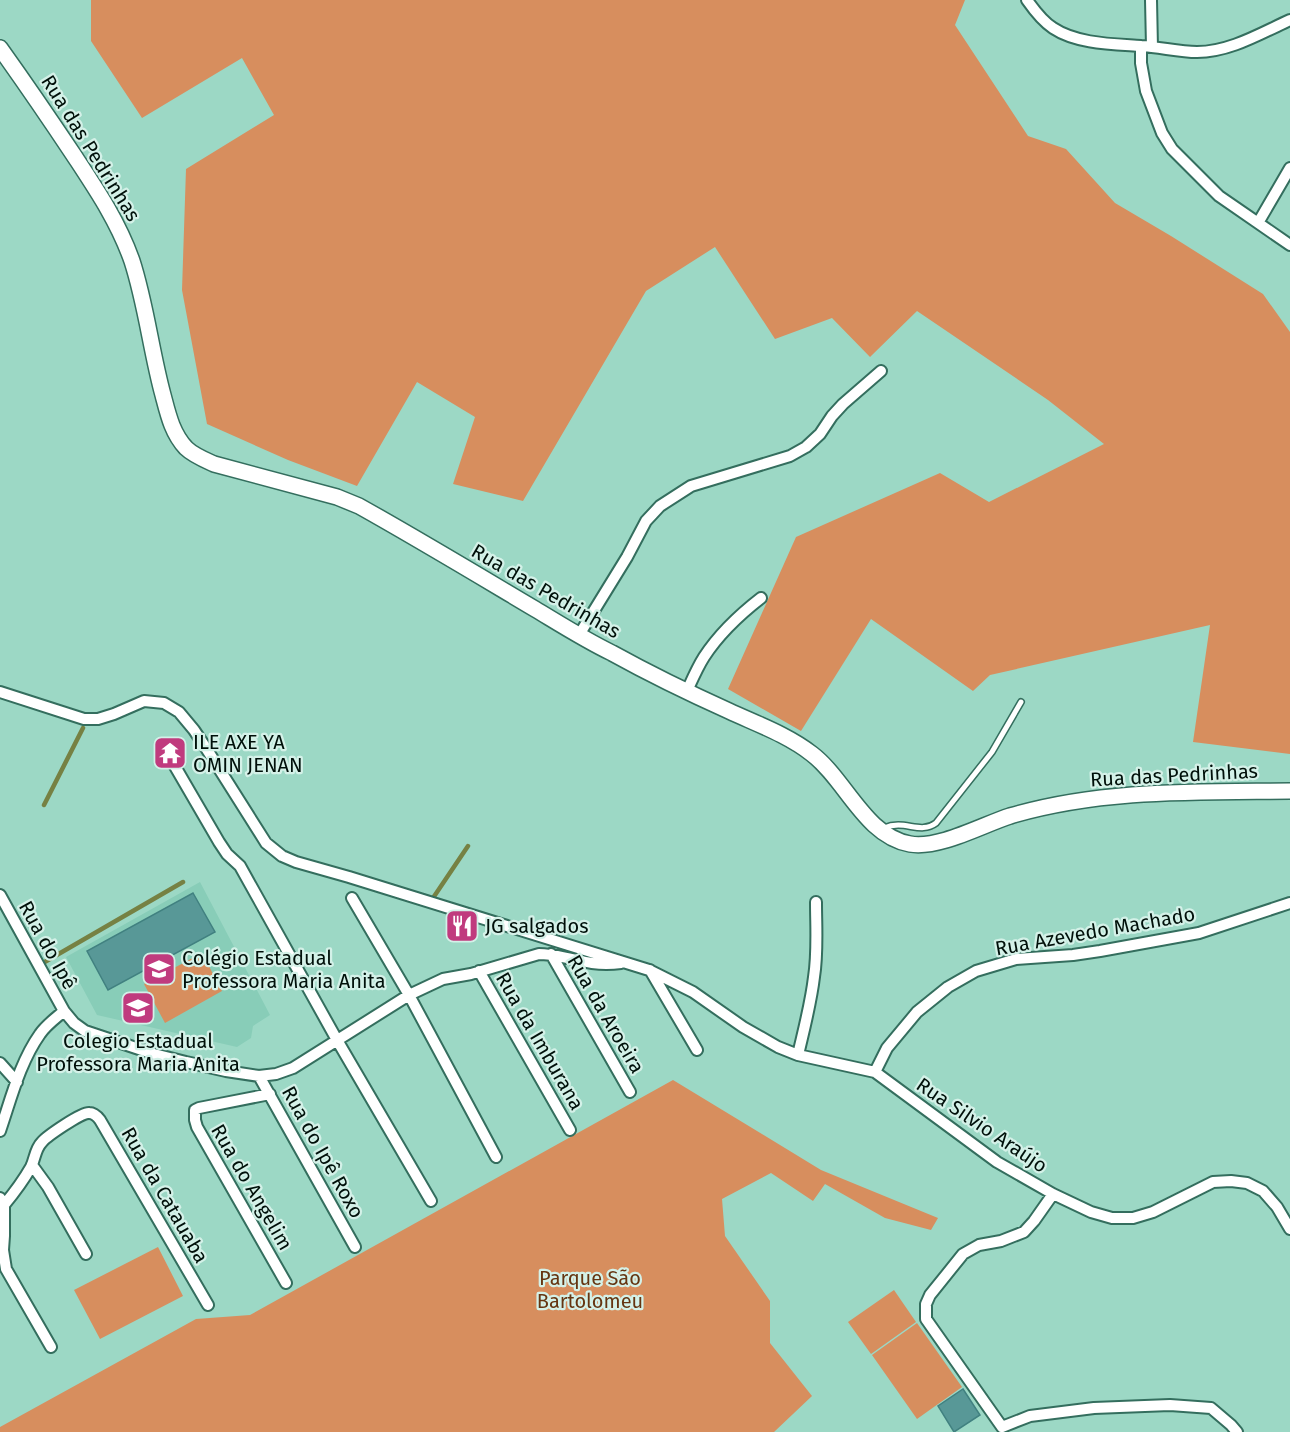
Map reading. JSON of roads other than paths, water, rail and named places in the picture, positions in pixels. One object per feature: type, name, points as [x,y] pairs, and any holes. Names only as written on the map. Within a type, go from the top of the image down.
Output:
[{"type":"main road","name":"Rua das Pedrinhas","points":[[0,48],[108,207],[118,228],[137,279],[171,424],[188,450],[214,464],[337,497],[359,506],[611,653],[687,692],[795,742],[814,755],[831,772],[870,821],[880,830],[912,845],[938,843],[1031,810],[1101,797],[1132,794],[1290,791]]},
{"type":"street","points":[[1027,0],[1053,29],[1075,38],[1094,42],[1198,52],[1224,48],[1290,20]]},
{"type":"street","points":[[1151,0],[1147,47],[1141,63],[1146,91],[1162,133],[1181,159],[1220,196],[1290,244]]},
{"type":"street","points":[[1258,223],[1290,168]]},
{"type":"street","points":[[579,635],[627,557],[646,520],[660,506],[691,486],[790,456],[806,447],[820,434],[843,404],[881,371]]},
{"type":"street","points":[[687,692],[703,658],[717,639],[731,623],[761,598]]},
{"type":"street","points":[[0,692],[84,719],[106,717],[144,701],[164,703],[179,712],[194,730],[266,843],[282,856],[649,970],[693,992],[778,1047],[798,1055],[875,1072]]},
{"type":"street","points":[[162,744],[219,842],[227,854],[240,866],[336,1040],[431,1201]]},
{"type":"street","name":"Rua do Ipê","points":[[0,896],[64,1011],[85,1031],[154,1054],[226,1071],[259,1076]]},
{"type":"street","points":[[352,898],[408,995],[496,1157]]},
{"type":"street","points":[[798,1055],[809,1010],[814,975],[816,902]]},
{"type":"street","name":"Rua Azevedo Machado","points":[[875,1072],[887,1048],[917,1012],[948,987],[976,971],[1016,959],[1100,951],[1199,933],[1290,903]]},
{"type":"street","points":[[259,1076],[276,1074],[293,1068],[408,995],[443,978],[479,971],[539,954],[551,954],[605,965],[628,963]]},
{"type":"street","name":"Rua da Aroeira","points":[[551,954],[630,1092]]},
{"type":"street","points":[[649,970],[697,1050]]},
{"type":"street","name":"Rua da Imburana","points":[[479,971],[570,1130]]},
{"type":"street","points":[[0,1131],[31,1048],[41,1032],[64,1011]]},
{"type":"street","points":[[0,1063],[17,1082]]},
{"type":"street","name":"Rua Silvio Araújo","points":[[875,1072],[997,1162],[1053,1194],[1091,1212],[1112,1218],[1133,1218],[1153,1212],[1213,1182],[1231,1181],[1247,1183],[1263,1191],[1277,1207],[1290,1229]]},
{"type":"street","name":"Rua do Ipê Roxo","points":[[259,1076],[355,1246]]},
{"type":"street","name":"Rua do Angelim","points":[[270,1094],[199,1108],[194,1114],[197,1127],[286,1283]]},
{"type":"street","name":"Rua da Catauaba","points":[[32,1166],[35,1153],[43,1140],[83,1114],[96,1115],[208,1305]]},
{"type":"street","points":[[51,1347],[6,1269],[3,1250],[2,1202],[20,1185],[32,1166],[48,1187],[86,1254]]},
{"type":"street","points":[[1053,1194],[1024,1232],[1001,1241],[979,1245],[963,1254],[930,1295],[926,1304],[926,1319],[998,1430],[1030,1416],[1095,1408],[1170,1405],[1211,1408],[1237,1432]]},
{"type":"lane","points":[[880,830],[899,824],[927,828],[936,823],[992,752],[1021,702]]},
{"type":"waterway","points":[[44,805],[83,728]]},
{"type":"waterway","points":[[433,898],[468,846]]},
{"type":"waterway","points":[[43,963],[183,882]]},
{"type":"place","name":"ILE AXE YA OMIN JENAN","points":[[170,753]]},
{"type":"place","name":"JG salgados","points":[[462,926]]},
{"type":"place","name":"Colégio Estadual Professora Maria Anita","points":[[159,969]]},
{"type":"place","name":"Colegio Estadual Professora Maria Anita","points":[[138,1008]]},
{"type":"park label","name":"Parque São Bartolomeu","points":[[590,1290]]}]
